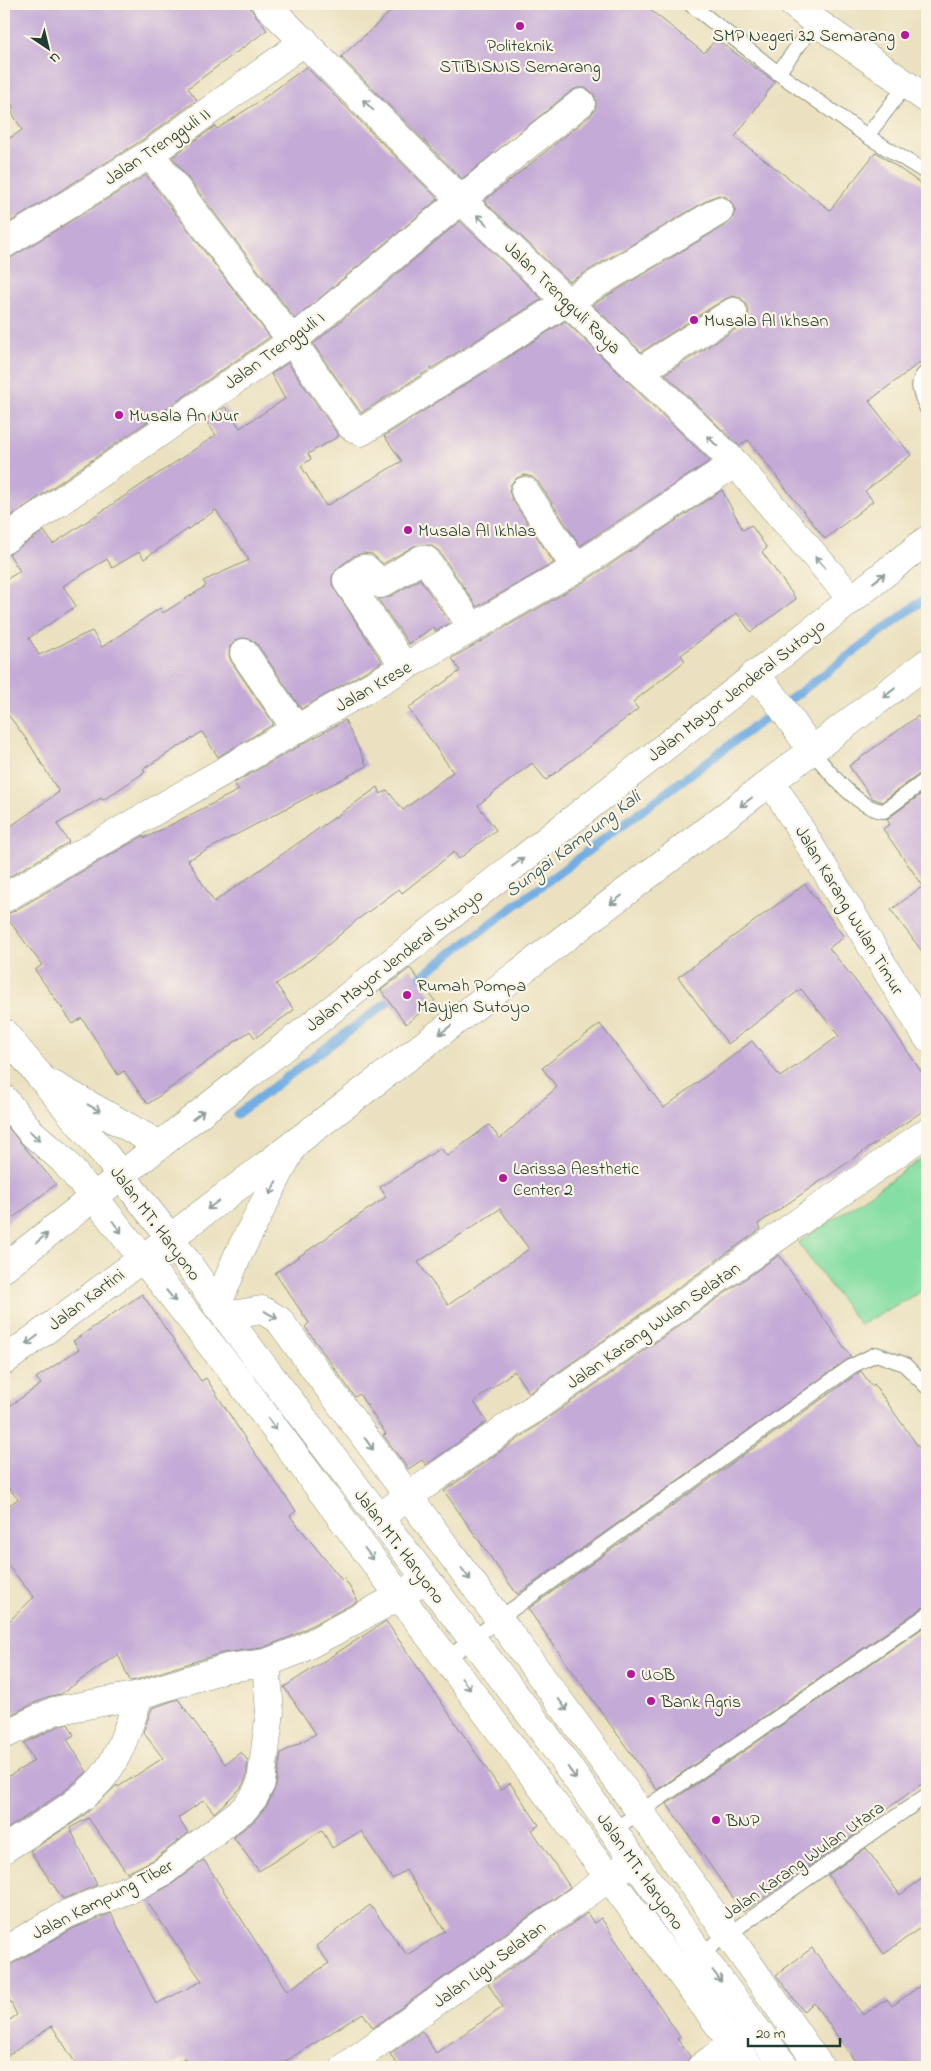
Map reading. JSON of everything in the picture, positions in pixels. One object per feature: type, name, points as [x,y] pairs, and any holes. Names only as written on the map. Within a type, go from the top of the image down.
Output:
[{"type":"street","name":"Jalan Trengguli Raya","points":[[266,4],[305,41],[462,201],[735,463],[852,599]]},
{"type":"street","points":[[793,4],[917,92]]},
{"type":"street","name":"Jalan Trengguli II","points":[[4,244],[150,154],[305,41]]},
{"type":"street","name":"Jalan Trengguli I","points":[[4,540],[292,341],[581,103]]},
{"type":"street","points":[[150,154],[292,341],[351,426],[361,432],[568,301],[719,211]]},
{"type":"street","points":[[640,371],[733,312]]},
{"type":"street","name":"Jalan Krese","points":[[4,898],[576,568],[735,463]]},
{"type":"street","points":[[525,491],[576,568]]},
{"type":"street","name":"Jalan Mayor Jenderal Sutoyo","points":[[121,1175],[927,540]]},
{"type":"street","points":[[405,668],[348,584],[347,580],[363,569],[381,584],[422,559],[426,560],[473,628]]},
{"type":"street","points":[[244,653],[296,730]]},
{"type":"street","name":"Jalan Kartini","points":[[4,1361],[170,1238],[813,752],[927,663]]},
{"type":"street","points":[[755,674],[776,699],[813,752]]},
{"type":"street","name":"Jalan Karang Wulan Timur","points":[[772,783],[927,1037]]},
{"type":"street","name":"Jalan MT. Haryono","points":[[4,1034],[121,1175],[170,1238],[221,1311],[424,1579],[545,1734],[700,1954],[785,2067]]},
{"type":"street","points":[[37,1075],[160,1145]]},
{"type":"street","points":[[4,1098],[31,1132],[63,1160],[93,1196],[238,1379],[750,2067]]},
{"type":"street","name":"Jalan Karang Wulan Selatan","points":[[378,1518],[927,1132]]},
{"type":"street","points":[[294,1144],[238,1256],[221,1311],[262,1310],[279,1320],[408,1498],[500,1618],[641,1811],[730,1934],[820,2067]]},
{"type":"street","points":[[4,1268],[121,1175]]},
{"type":"street","points":[[4,1735],[54,1711],[140,1695],[227,1668],[266,1663],[297,1651],[400,1596],[424,1579]]},
{"type":"street","name":"Jalan Kampung Tiber","points":[[4,1951],[67,1914],[163,1872],[244,1809],[254,1797],[261,1783],[270,1712],[266,1663]]},
{"type":"street","points":[[4,1849],[90,1789],[106,1773],[118,1751],[140,1695]]},
{"type":"street","points":[[564,1815],[588,1796]]},
{"type":"street","name":"Jalan Ligu Selatan","points":[[345,2067],[634,1860]]},
{"type":"street","points":[[701,2067],[756,2028]]},
{"type":"lane","points":[[690,4],[778,73],[867,136],[927,173]]},
{"type":"lane","points":[[778,73],[816,22]]},
{"type":"lane","points":[[867,136],[917,92]]},
{"type":"lane","points":[[927,371],[920,377],[918,386],[927,409]]},
{"type":"lane","points":[[813,752],[835,779],[866,804],[878,811],[884,811],[927,779]]},
{"type":"lane","points":[[447,1659],[500,1618],[852,1366],[876,1354],[904,1364],[927,1386]]},
{"type":"lane","points":[[612,1831],[927,1615]]},
{"type":"lane","name":"Jalan Karang Wulan Utara","points":[[700,1954],[927,1795]]},
{"type":"green space","points":[[927,1155],[927,1288],[860,1325],[798,1243]]},
{"type":"building","points":[[4,4],[247,4],[267,30],[188,88],[197,100],[141,141],[4,226],[4,142],[22,130],[10,109],[14,107],[4,91]]},
{"type":"building","points":[[399,4],[643,4],[704,53],[716,39],[775,82],[735,137],[830,210],[876,152],[927,188],[927,357],[869,401],[911,455],[865,491],[873,501],[825,539],[748,440],[739,446],[665,374],[742,325],[747,319],[749,311],[741,298],[733,296],[725,299],[641,352],[592,305],[727,224],[732,219],[735,211],[732,203],[726,197],[719,195],[711,198],[569,282],[484,201],[591,115],[596,108],[594,94],[586,88],[578,88],[571,91],[462,179],[341,57]]},
{"type":"building","points":[[306,67],[438,199],[295,319],[172,157],[215,126],[217,129],[261,100]]},
{"type":"building","points":[[146,175],[270,337],[4,521],[4,260],[12,257]]},
{"type":"building","points":[[460,221],[542,299],[361,413],[313,344]]},
{"type":"building","points":[[565,321],[710,461],[580,546],[538,482],[532,477],[525,475],[517,478],[511,484],[509,491],[512,499],[554,563],[477,607],[439,551],[430,545],[414,546],[383,564],[372,554],[363,553],[354,556],[338,568],[332,576],[332,585],[382,662],[301,709],[257,644],[250,639],[242,638],[236,640],[230,647],[229,655],[231,661],[274,724],[218,757],[202,732],[143,769],[145,772],[103,800],[101,798],[57,824],[69,842],[4,880],[4,831],[59,792],[29,743],[4,709],[4,581],[20,571],[9,554],[44,531],[53,544],[216,435],[205,420],[225,407],[240,428],[285,399],[271,374],[288,363],[339,436],[308,454],[311,459],[301,466],[326,506],[402,461],[384,436]],"holes":[[[216,510],[249,560],[203,581],[206,586],[163,613],[160,608],[102,647],[92,631],[39,655],[29,638],[76,606],[63,586],[107,559],[112,568],[139,552],[144,559]]]},
{"type":"building","points":[[722,490],[743,530],[751,525],[767,548],[762,552],[796,599],[751,632],[737,613],[681,655],[685,661],[633,702],[638,709],[546,780],[532,763],[478,805],[496,830],[459,859],[454,852],[402,893],[399,889],[357,920],[315,956],[276,984],[294,1010],[255,1038],[250,1031],[148,1104],[124,1071],[118,1075],[82,1018],[73,1024],[35,970],[42,965],[4,914],[12,912],[143,836],[145,838],[239,790],[234,783],[345,720],[367,766],[188,860],[214,902],[378,787],[381,794],[387,790],[403,810],[453,772],[408,708],[460,671],[452,658],[585,581]]},
{"type":"building","points":[[420,579],[450,623],[436,631],[433,627],[409,644],[378,599],[389,597]]},
{"type":"building","points":[[918,716],[927,729],[927,770],[882,802],[872,798],[849,766]]},
{"type":"building","points":[[927,790],[927,958],[891,910],[923,886],[883,829],[890,824],[887,819]]},
{"type":"building","points":[[805,884],[844,937],[829,948],[883,1015],[927,1080],[927,1108],[758,1224],[761,1229],[529,1393],[514,1371],[474,1402],[487,1422],[426,1465],[422,1460],[408,1469],[383,1435],[386,1434],[359,1394],[355,1397],[305,1327],[309,1323],[275,1273],[386,1197],[380,1187],[441,1148],[447,1156],[489,1125],[500,1139],[557,1087],[542,1068],[600,1024],[664,1108],[752,1041],[780,1077],[839,1036],[801,989],[728,1044],[678,977]],"holes":[[[500,1209],[529,1249],[448,1305],[418,1262]]]},
{"type":"building","name":"Rumah Pompa Mayjen Sutoyo","points":[[410,968],[435,1001],[406,1024],[381,990]]},
{"type":"building","points":[[4,1123],[56,1184],[4,1225]]},
{"type":"building","points":[[779,1255],[851,1357],[518,1594],[516,1593],[444,1491]]},
{"type":"building","points":[[142,1294],[201,1381],[206,1378],[250,1446],[296,1511],[290,1516],[342,1580],[344,1578],[358,1601],[290,1637],[262,1648],[222,1653],[136,1680],[130,1681],[118,1654],[61,1694],[47,1697],[8,1716],[4,1707],[4,1626],[34,1597],[4,1561],[4,1509],[18,1499],[4,1483],[4,1410],[41,1384],[36,1378],[79,1349],[73,1341]]},
{"type":"building","points":[[861,1371],[872,1386],[874,1384],[927,1459],[927,1606],[657,1790],[528,1609]]},
{"type":"building","points":[[386,1621],[501,1790],[510,1783],[539,1825],[532,1830],[570,1887],[373,2028],[363,2013],[276,2067],[191,2067],[185,2058],[165,2067],[78,2067],[52,2026],[4,2058],[4,2024],[17,2015],[4,1989],[4,1967],[74,1928],[111,1913],[156,2004],[202,1981],[145,1899],[172,1884],[204,1860],[287,1991],[329,1963],[316,1946],[370,1905],[407,1955],[445,1931],[406,1870],[392,1879],[361,1831],[332,1848],[322,1830],[259,1871],[233,1837],[254,1821],[268,1804],[276,1785],[281,1753],[316,1734],[284,1687]]},
{"type":"building","points":[[927,1625],[927,1780],[855,1832],[856,1834],[743,1912],[667,1804]]},
{"type":"building","points":[[178,1699],[225,1764],[241,1752],[248,1761],[246,1778],[241,1788],[214,1813],[204,1800],[178,1818],[188,1833],[155,1859],[127,1873],[88,1818],[70,1828],[97,1885],[63,1899],[30,1851],[82,1817],[117,1785],[118,1787],[163,1758],[143,1732],[152,1708]]},
{"type":"building","points":[[68,1724],[74,1735],[67,1739],[87,1772],[63,1792],[4,1831],[4,1779],[34,1761],[24,1743],[59,1726]]},
{"type":"building","points":[[866,1848],[900,1895],[927,1875],[927,1923],[884,1954],[828,1875]]},
{"type":"building","points":[[587,1913],[594,1923],[601,1918],[680,2037],[677,2039],[690,2056],[686,2067],[399,2067],[390,2054],[422,2031],[436,2053],[503,2007],[488,1984]]},
{"type":"building","points":[[812,1948],[863,2015],[887,1999],[892,2006],[927,1981],[927,2067],[859,2067],[814,2003],[803,2011],[776,1975]]},
{"type":"waterway","name":"Sungai Kampung Kali","points":[[409,985],[927,597]]},
{"type":"waterway","name":"Sungai Kampung Kali","points":[[237,1114],[397,995]]},
{"type":"place","name":"Politeknik STiBISNIS Semarang","points":[[520,26]]},
{"type":"place","name":"SMP Negeri 32 Semarang","points":[[905,35]]},
{"type":"place","name":"Musala Al Ikhsan","points":[[694,320]]},
{"type":"place","name":"Musala An Nur","points":[[119,415]]},
{"type":"place","name":"Musala Al Ikhlas","points":[[408,530]]},
{"type":"place","name":"Rumah Pompa Mayjen Sutoyo","points":[[407,995]]},
{"type":"place","name":"Larissa Aesthetic Center 2","points":[[503,1178]]},
{"type":"place","name":"UOB","points":[[631,1674]]},
{"type":"place","name":"Bank Agris","points":[[651,1701]]},
{"type":"place","name":"BNP","points":[[716,1820]]}]
